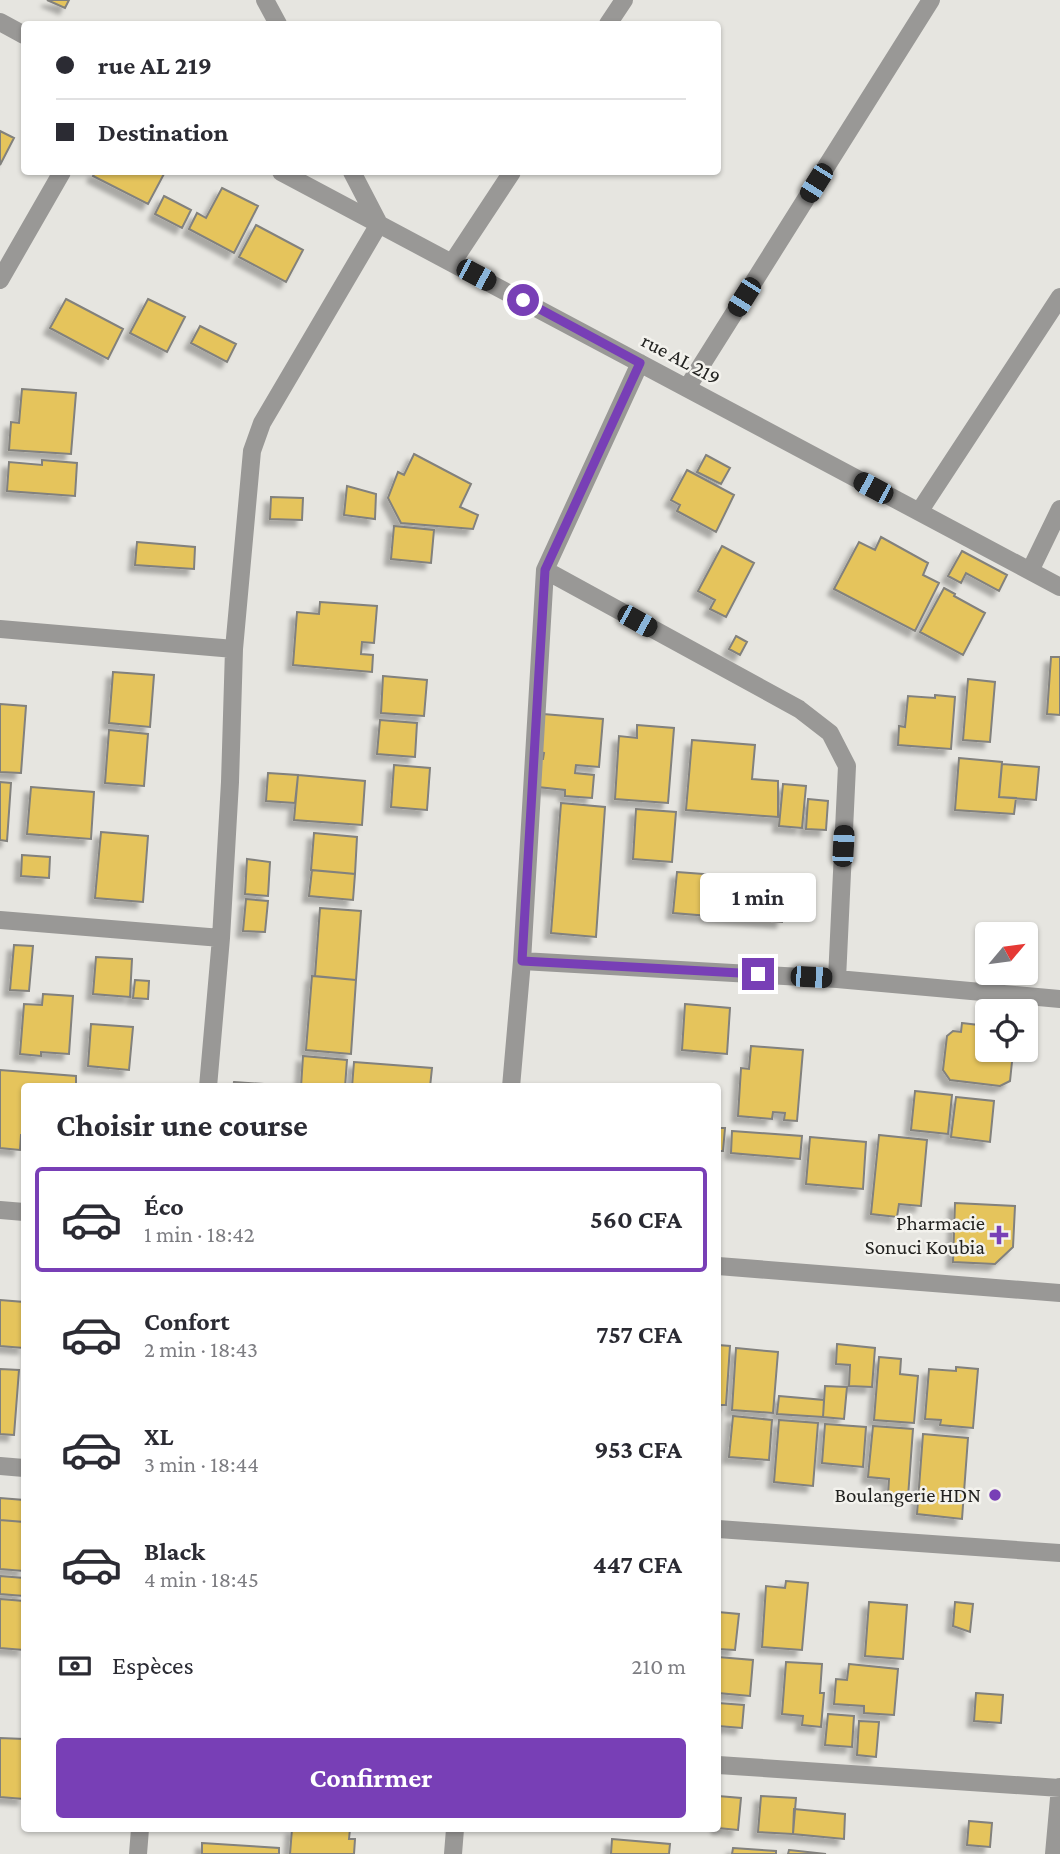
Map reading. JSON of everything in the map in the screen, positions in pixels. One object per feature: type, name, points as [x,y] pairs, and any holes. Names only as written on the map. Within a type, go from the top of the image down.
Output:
[{"type":"street","points":[[265,0],[276,21]]},
{"type":"street","points":[[610,21],[624,0]]},
{"type":"street","points":[[687,388],[930,0]]},
{"type":"street","points":[[0,22],[21,33]]},
{"type":"street","points":[[0,280],[60,175]]},
{"type":"street","name":"rue AL 219","points":[[287,175],[1060,587]]},
{"type":"street","points":[[208,1083],[221,937],[234,649],[252,452],[262,424],[379,224],[354,175]]},
{"type":"street","points":[[452,263],[510,175]]},
{"type":"street","points":[[919,512],[1060,297]]},
{"type":"street","points":[[511,1083],[522,961],[545,570],[640,363]]},
{"type":"street","points":[[1030,571],[1060,509]]},
{"type":"street","points":[[545,570],[799,709],[830,733],[847,766],[837,979]]},
{"type":"street","points":[[0,629],[234,649]]},
{"type":"street","points":[[0,920],[221,937]]},
{"type":"street","points":[[522,961],[837,979],[1060,999]]},
{"type":"street","points":[[0,1210],[21,1212]]},
{"type":"street","points":[[721,1266],[1060,1293]]},
{"type":"street","points":[[0,1466],[21,1468]]},
{"type":"street","points":[[721,1529],[1060,1553]]},
{"type":"street","points":[[721,1765],[1060,1787],[1054,1854]]},
{"type":"street","points":[[138,1854],[140,1832]]},
{"type":"street","points":[[453,1854],[455,1832]]},
{"type":"building","points":[[47,0],[69,0],[65,8]]},
{"type":"building","points":[[0,131],[14,138],[0,165]]},
{"type":"building","points":[[94,175],[163,175],[148,204]]},
{"type":"building","points":[[222,188],[258,206],[234,253],[189,229],[197,213],[206,218]]},
{"type":"building","points":[[164,196],[191,210],[182,228],[155,214]]},
{"type":"building","points":[[256,225],[303,250],[286,282],[239,257]]},
{"type":"building","points":[[66,299],[123,329],[108,359],[50,328]]},
{"type":"building","points":[[148,299],[185,317],[167,352],[130,333]]},
{"type":"building","points":[[200,326],[236,344],[227,362],[191,343]]},
{"type":"building","points":[[22,389],[76,393],[71,454],[9,450],[11,422],[19,423]]},
{"type":"building","points":[[414,454],[471,484],[460,507],[478,515],[473,529],[401,523],[388,498],[398,472],[404,475]]},
{"type":"building","points":[[706,455],[730,468],[721,484],[697,472]]},
{"type":"building","points":[[42,460],[77,463],[75,496],[7,491],[9,462],[42,465]]},
{"type":"building","points":[[687,470],[734,495],[716,532],[677,511],[680,505],[671,500]]},
{"type":"building","points":[[347,486],[376,494],[375,519],[344,515]]},
{"type":"building","points":[[271,497],[303,498],[302,520],[270,519]]},
{"type":"building","points":[[394,526],[434,530],[431,563],[391,559]]},
{"type":"building","points":[[881,537],[928,563],[923,575],[939,583],[915,631],[834,589],[859,542],[875,550]]},
{"type":"building","points":[[137,542],[195,547],[194,569],[135,565]]},
{"type":"building","points":[[722,546],[754,563],[726,617],[710,609],[715,600],[698,591]]},
{"type":"building","points":[[962,551],[1007,575],[999,591],[966,573],[961,583],[948,576]]},
{"type":"building","points":[[944,588],[985,613],[963,655],[920,632]]},
{"type":"building","points":[[320,602],[377,606],[374,643],[362,642],[361,654],[373,655],[372,672],[293,665],[297,612],[319,614]]},
{"type":"building","points":[[736,636],[747,642],[740,655],[729,649]]},
{"type":"building","points":[[1051,657],[1060,657],[1060,715],[1047,714]]},
{"type":"building","points":[[113,672],[154,675],[150,727],[109,723]]},
{"type":"building","points":[[383,676],[427,680],[424,716],[381,713]]},
{"type":"building","points":[[968,679],[995,682],[990,742],[963,740]]},
{"type":"building","points":[[935,695],[955,697],[951,749],[898,745],[899,726],[905,727],[908,696],[935,698]]},
{"type":"building","points":[[0,704],[26,706],[21,773],[0,772]]},
{"type":"building","points":[[543,714],[603,719],[599,767],[576,765],[575,773],[594,775],[592,798],[565,796],[565,790],[538,787],[540,759],[543,759],[544,753],[540,752]]},
{"type":"building","points":[[380,720],[417,723],[415,757],[377,754]]},
{"type":"building","points":[[637,725],[674,728],[668,803],[615,799],[619,736],[637,738]]},
{"type":"building","points":[[109,730],[148,734],[144,786],[105,783]]},
{"type":"building","points":[[692,740],[755,745],[752,779],[778,781],[778,817],[686,810]]},
{"type":"building","points":[[959,758],[1002,762],[999,797],[1016,798],[1014,814],[955,810]]},
{"type":"building","points":[[1002,764],[1039,767],[1036,800],[999,797]]},
{"type":"building","points":[[394,765],[430,768],[427,810],[391,807]]},
{"type":"building","points":[[268,773],[298,775],[295,803],[266,801]]},
{"type":"building","points":[[298,775],[365,781],[362,825],[294,820]]},
{"type":"building","points":[[0,782],[11,783],[7,841],[0,840]]},
{"type":"building","points":[[783,784],[806,786],[802,828],[779,826]]},
{"type":"building","points":[[31,787],[94,792],[91,839],[27,834]]},
{"type":"building","points":[[808,799],[828,801],[826,830],[806,829]]},
{"type":"building","points":[[561,803],[605,807],[596,937],[551,933]]},
{"type":"building","points":[[636,809],[676,812],[672,862],[633,859]]},
{"type":"building","points":[[101,832],[148,836],[143,902],[95,898]]},
{"type":"building","points":[[314,833],[357,837],[355,874],[311,870]]},
{"type":"building","points":[[22,855],[50,857],[49,878],[21,876]]},
{"type":"building","points":[[247,859],[270,862],[268,896],[245,894]]},
{"type":"building","points":[[312,870],[355,874],[353,900],[309,896]]},
{"type":"building","points":[[677,872],[785,880],[782,922],[673,913]]},
{"type":"building","points":[[246,899],[268,901],[265,932],[243,931]]},
{"type":"building","points":[[320,908],[361,911],[356,980],[315,976]]},
{"type":"building","points":[[14,945],[33,946],[29,991],[10,990]]},
{"type":"building","points":[[96,957],[132,959],[130,997],[93,994]]},
{"type":"building","points":[[312,976],[356,980],[351,1054],[306,1050]]},
{"type":"building","points":[[135,980],[149,981],[148,999],[133,998]]},
{"type":"building","points":[[43,994],[73,996],[69,1054],[20,1054],[24,1004],[42,1005]]},
{"type":"building","points":[[685,1004],[730,1008],[727,1054],[682,1050]]},
{"type":"building","points":[[962,1023],[975,1025],[975,1062],[1012,1062],[1010,1081],[1000,1086],[950,1080],[943,1070],[947,1036],[953,1031],[961,1032]]},
{"type":"building","points":[[91,1024],[133,1027],[129,1070],[88,1066]]},
{"type":"building","points":[[751,1046],[803,1050],[797,1121],[784,1120],[785,1113],[773,1112],[772,1119],[738,1116],[741,1068],[749,1069]]},
{"type":"building","points":[[303,1056],[347,1060],[345,1083],[301,1083]]},
{"type":"building","points":[[354,1062],[432,1068],[430,1083],[352,1083]]},
{"type":"building","points":[[0,1070],[76,1076],[76,1083],[21,1083],[20,1150],[0,1148]]},
{"type":"building","points":[[915,1091],[952,1095],[948,1134],[911,1130]]},
{"type":"building","points":[[956,1097],[994,1101],[990,1142],[951,1137]]},
{"type":"building","points":[[721,1128],[725,1128],[723,1151]]},
{"type":"building","points":[[732,1131],[802,1136],[800,1159],[731,1153]]},
{"type":"building","points":[[879,1135],[927,1140],[921,1206],[899,1204],[897,1217],[871,1214]]},
{"type":"building","points":[[810,1137],[866,1142],[863,1189],[806,1184]]},
{"type":"building","points":[[955,1203],[1015,1206],[1013,1247],[995,1264],[953,1262]]},
{"type":"building","points":[[0,1300],[21,1302],[21,1348],[0,1346]]},
{"type":"building","points":[[837,1344],[875,1348],[872,1387],[849,1386],[850,1365],[836,1364]]},
{"type":"building","points":[[721,1345],[730,1346],[726,1405],[721,1405]]},
{"type":"building","points":[[736,1348],[778,1352],[773,1413],[732,1410]]},
{"type":"building","points":[[879,1357],[901,1359],[900,1374],[918,1376],[914,1423],[874,1420]]},
{"type":"building","points":[[956,1367],[978,1369],[973,1428],[940,1425],[941,1420],[925,1419],[929,1369],[956,1371]]},
{"type":"building","points":[[0,1369],[19,1370],[14,1435],[0,1434]]},
{"type":"building","points":[[825,1386],[847,1387],[844,1419],[823,1417]]},
{"type":"building","points":[[779,1396],[824,1400],[823,1417],[777,1414]]},
{"type":"building","points":[[733,1416],[772,1420],[769,1460],[729,1457]]},
{"type":"building","points":[[779,1420],[818,1423],[813,1486],[774,1482]]},
{"type":"building","points":[[825,1424],[866,1427],[863,1467],[822,1463]]},
{"type":"building","points":[[873,1426],[913,1429],[908,1497],[888,1495],[889,1479],[868,1477]]},
{"type":"building","points":[[923,1434],[968,1438],[962,1519],[917,1514]]},
{"type":"building","points":[[0,1498],[21,1500],[21,1522],[0,1520]]},
{"type":"building","points":[[0,1520],[21,1522],[21,1571],[0,1569]]},
{"type":"building","points":[[0,1576],[21,1578],[21,1596],[0,1594]]},
{"type":"building","points":[[786,1581],[808,1583],[802,1650],[762,1647],[766,1586],[785,1588]]},
{"type":"building","points":[[0,1599],[21,1601],[21,1650],[0,1648]]},
{"type":"building","points":[[869,1602],[907,1605],[903,1659],[865,1656]]},
{"type":"building","points":[[955,1602],[973,1604],[970,1632],[953,1626]]},
{"type":"building","points":[[721,1612],[739,1614],[735,1650],[721,1649]]},
{"type":"building","points":[[721,1657],[753,1660],[750,1696],[721,1693]]},
{"type":"building","points":[[786,1662],[822,1664],[820,1693],[824,1693],[821,1727],[802,1725],[803,1716],[782,1714]]},
{"type":"building","points":[[849,1664],[898,1669],[894,1715],[864,1713],[864,1706],[834,1704],[836,1679],[847,1680]]},
{"type":"building","points":[[976,1693],[1003,1695],[1001,1723],[974,1721]]},
{"type":"building","points":[[721,1703],[744,1705],[742,1728],[721,1726]]},
{"type":"building","points":[[828,1714],[854,1716],[852,1747],[825,1745]]},
{"type":"building","points":[[859,1721],[879,1722],[876,1757],[857,1755]]},
{"type":"building","points":[[0,1738],[21,1739],[21,1799],[0,1797]]},
{"type":"building","points":[[721,1796],[741,1798],[738,1830],[721,1828]]},
{"type":"building","points":[[761,1796],[796,1798],[793,1834],[758,1832]]},
{"type":"building","points":[[794,1809],[845,1814],[844,1839],[793,1834]]},
{"type":"building","points":[[969,1821],[992,1823],[990,1847],[967,1845]]},
{"type":"building","points":[[292,1832],[350,1832],[349,1839],[355,1839],[354,1854],[290,1854]]},
{"type":"building","points":[[612,1839],[670,1844],[669,1854],[611,1854]]},
{"type":"building","points":[[202,1843],[279,1848],[279,1854],[202,1854]]},
{"type":"building","points":[[733,1848],[776,1851],[776,1854],[732,1854]]},
{"type":"building","points":[[789,1850],[826,1854],[788,1854]]},
{"type":"place","name":"Pharmacie Sonuci Koubia","points":[[999,1235]]},
{"type":"place","name":"Boulangerie HDN","points":[[995,1495]]},
{"type":"route","points":[[523,300],[640,363],[545,570],[522,961],[758,974]]}]
